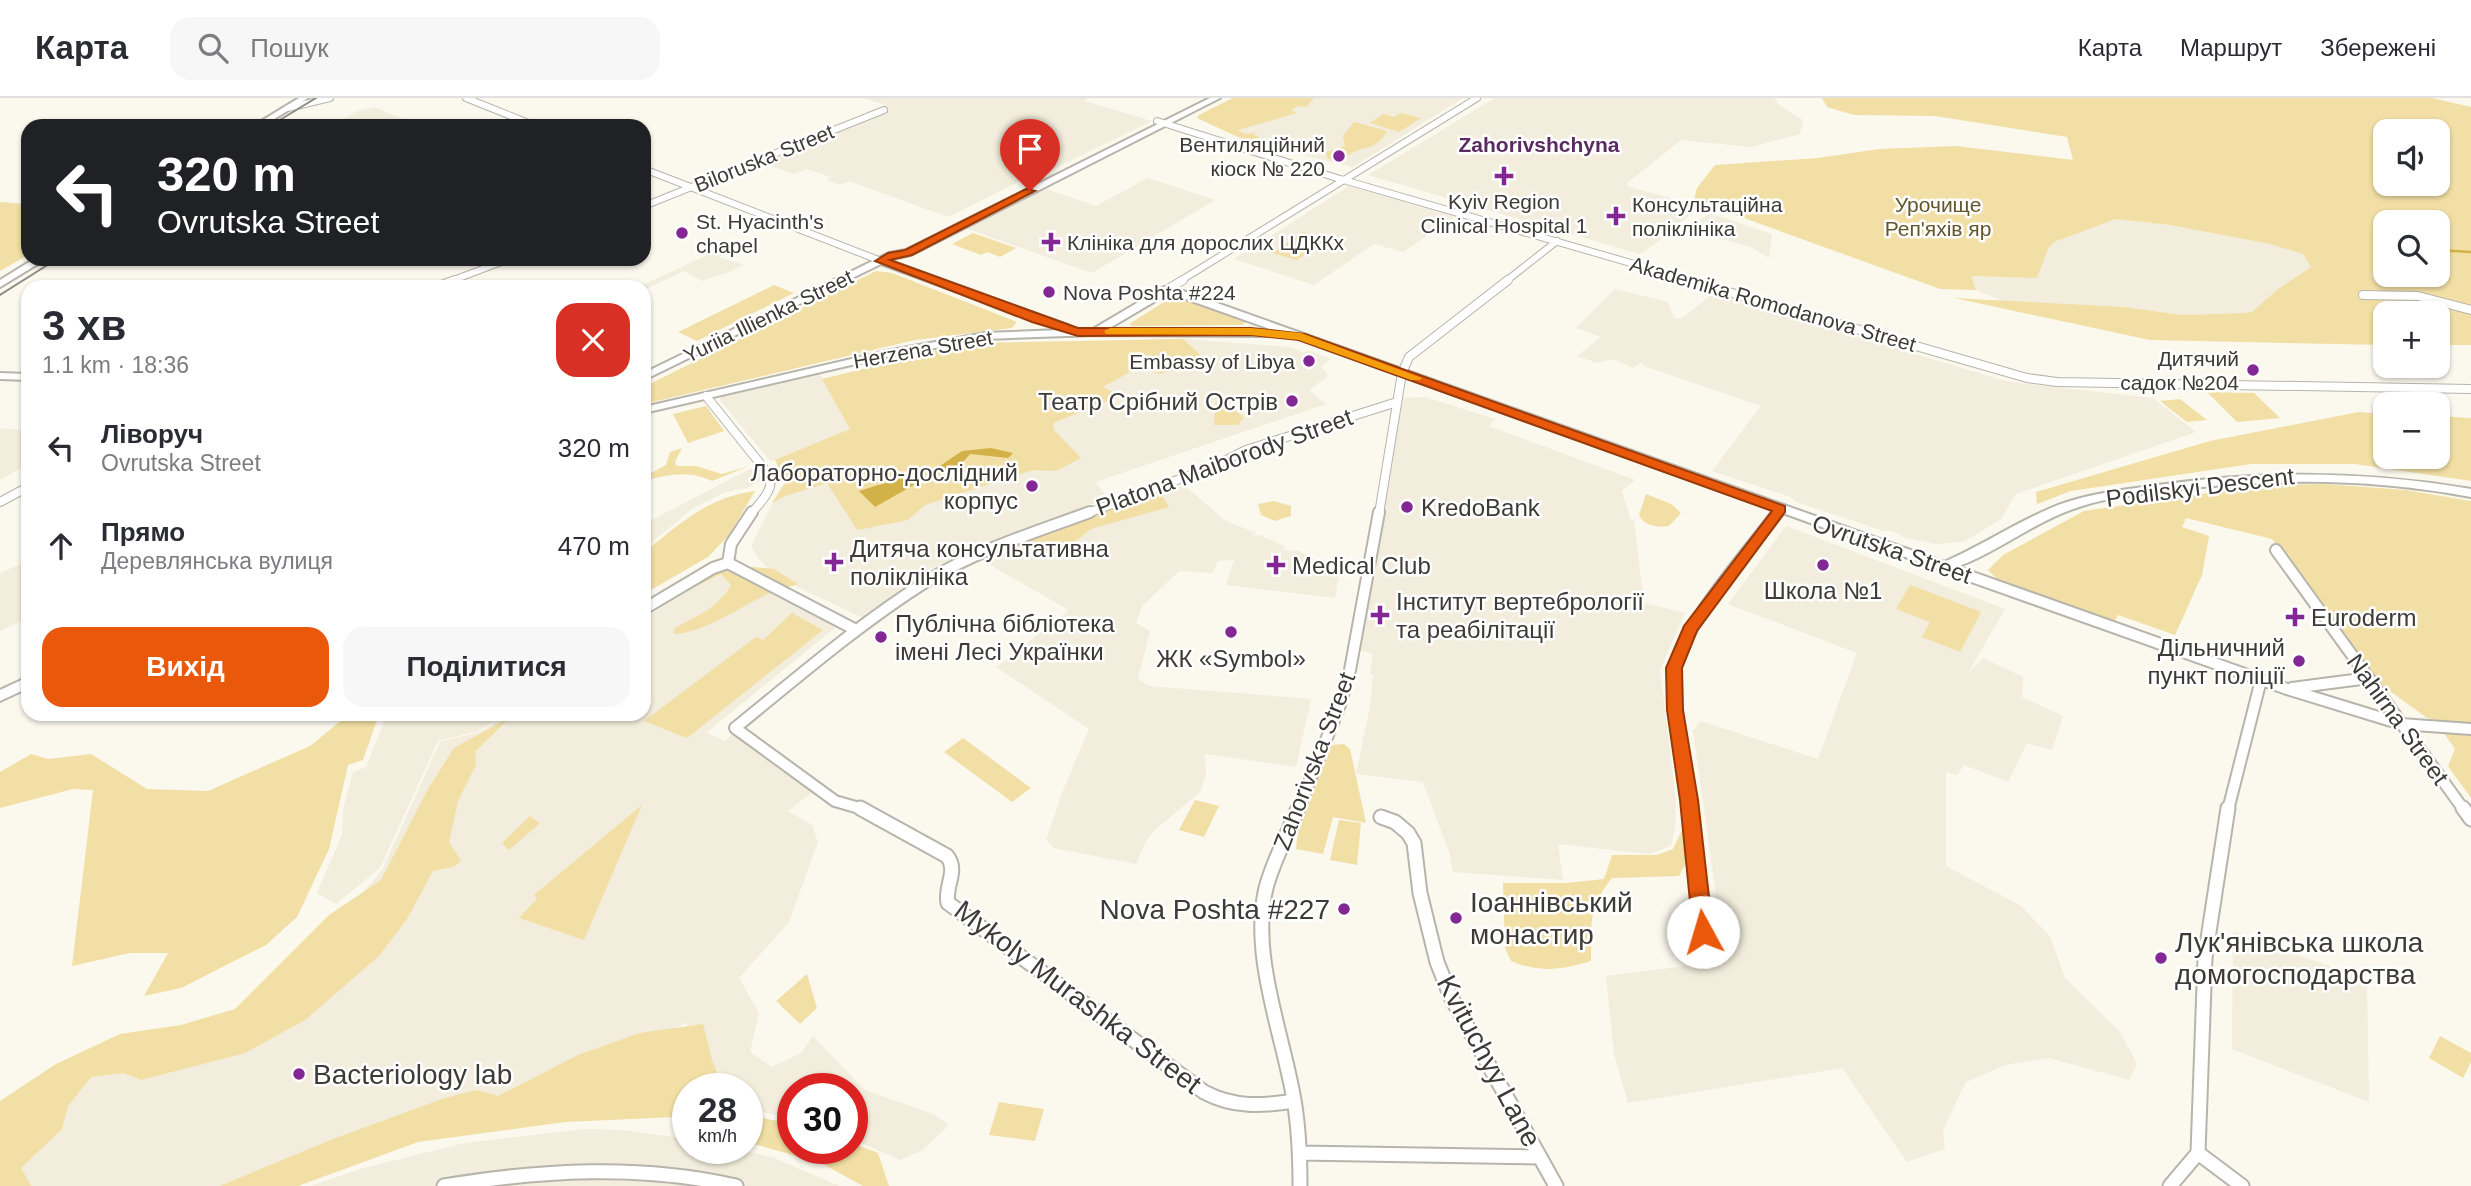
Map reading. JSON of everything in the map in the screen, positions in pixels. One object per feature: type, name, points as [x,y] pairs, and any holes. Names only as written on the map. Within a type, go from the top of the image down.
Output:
[{"type":"street","points":[[268,119],[304,98]]},
{"type":"street","points":[[288,107],[330,98]]},
{"type":"street","points":[[466,98],[518,119]]},
{"type":"street","name":"Yuriia Illienka Street","points":[[651,374],[892,255],[908,253],[1204,98]]},
{"type":"street","name":"Yuriia Illienka Street","points":[[1161,122],[1216,98]]},
{"type":"street","name":"Herzena Street","points":[[651,408],[950,341],[985,335],[1095,331],[1168,289],[1477,98]]},
{"type":"street","name":"Biloruska Street","points":[[651,203],[884,110]]},
{"type":"street","name":"Akademika Romodanova Street","points":[[1161,122],[1346,180],[2007,373],[2040,380],[2471,389]]},
{"type":"street","points":[[651,172],[881,261],[1078,332]]},
{"type":"street","name":"Zahorivska Street","points":[[1300,1186],[1300,1153],[1294,1101],[1266,970],[1262,925],[1266,888],[1339,705],[1350,670],[1366,593],[1402,373],[1409,357],[1557,241]]},
{"type":"street","points":[[0,284],[30,266]]},
{"type":"street","points":[[454,280],[491,266]]},
{"type":"street","name":"Ovrutska Street","points":[[1168,289],[2287,689],[2400,724],[2471,729]]},
{"type":"street","points":[[2362,295],[2387,294],[2430,298],[2450,301],[2471,310]]},
{"type":"street","name":"Ovrutska Street","points":[[1095,331],[1251,331],[1301,337]]},
{"type":"street","points":[[0,376],[21,377]]},
{"type":"street","points":[[706,396],[772,483],[732,541],[727,551],[728,563]]},
{"type":"street","name":"Platona Maiborody Street","points":[[735,728],[856,630],[918,586],[1011,541],[1159,487],[1271,441],[1397,402]]},
{"type":"street","name":"Podilskyi Descent","points":[[1944,567],[1972,556],[2063,508],[2107,496],[2259,476],[2319,475],[2399,481],[2471,494]]},
{"type":"street","points":[[0,502],[21,491]]},
{"type":"street","points":[[1703,932],[1689,800],[1675,710],[1674,668],[1690,630],[1780,509]]},
{"type":"street","name":"Nahirna Street","points":[[2276,550],[2471,819]]},
{"type":"street","points":[[651,605],[713,568],[728,563]]},
{"type":"street","points":[[728,563],[856,630]]},
{"type":"street","name":"Ovrutska Street","points":[[2287,689],[2369,678]]},
{"type":"street","points":[[2170,1186],[2198,1153],[2205,958],[2231,793],[2261,680]]},
{"type":"street","points":[[0,696],[21,686]]},
{"type":"street","name":"Mykoly Murashka Street","points":[[735,728],[835,801],[867,810],[947,856],[953,861],[954,869],[946,887],[945,896],[948,903],[1217,1101],[1234,1106],[1254,1107],[1294,1101]]},
{"type":"street","name":"Kvituchyy Lane","points":[[1381,817],[1395,822],[1415,843],[1420,893],[1437,962],[1451,997],[1556,1186]]},
{"type":"street","name":"Kvituchyy Lane","points":[[1300,1153],[1540,1157]]},
{"type":"street","points":[[2198,1153],[2242,1186]]},
{"type":"street","points":[[444,1186],[487,1178],[611,1172],[683,1175],[736,1186]]},
{"type":"shaded area","points":[[863,98],[1089,98],[1084,101],[1152,121],[948,217],[849,181],[840,185],[826,180],[831,177],[807,169],[794,174],[759,162],[888,109],[884,107],[887,105]]},
{"type":"shaded area","points":[[1233,98],[1463,98],[1353,167],[1251,143],[1197,118]]},
{"type":"shaded area","name":"Kyiv Region Clinical Hospital 1","points":[[1495,98],[1774,98],[1779,105],[1803,120],[1800,134],[1751,147],[1681,140],[1627,183],[1629,187],[1700,206],[1640,254],[1368,175]]},
{"type":"shaded area","points":[[374,107],[403,119],[344,119],[355,112]]},
{"type":"shaded area","points":[[1148,178],[1215,200],[1092,273],[962,227],[1043,188],[1096,206]]},
{"type":"shaded area","points":[[1349,186],[1454,217],[1403,252],[1374,244],[1314,285],[1234,259]]},
{"type":"shaded area","points":[[1709,213],[1772,234],[1769,258],[1751,247],[1687,230]]},
{"type":"shaded area","points":[[2116,219],[2170,225],[2270,244],[2303,254],[2311,267],[2278,289],[2252,312],[2244,313],[2182,315],[2124,307],[2007,303],[1976,290],[1970,276],[2037,278],[2048,249],[2054,242]]},
{"type":"shaded area","points":[[736,245],[743,248],[718,257],[744,265],[702,281],[684,271],[651,287],[651,281],[721,249]]},
{"type":"shaded area","points":[[1615,289],[1668,302],[1674,318],[1681,319],[1710,296],[1717,295],[2009,382],[2153,398],[2196,432],[2016,494],[2001,519],[1965,541],[1936,544],[1906,538],[1712,471],[1761,406],[1644,366],[1641,362],[1633,368],[1614,359],[1597,363],[1577,356],[1601,337],[1576,328]]},
{"type":"shaded area","points":[[1183,339],[1291,347],[1331,359],[1321,366],[1328,376],[1309,390],[1326,404],[1095,482],[1108,498],[995,540],[930,569],[861,617],[776,577],[751,546],[786,482],[775,460],[770,461],[720,400],[721,396],[818,373],[823,379],[947,348],[981,343]]},
{"type":"shaded area","points":[[1425,397],[1495,419],[1489,426],[1635,480],[1622,491],[1631,520],[1634,521],[1644,603],[1685,613],[1660,670],[1676,800],[1671,846],[1649,854],[1558,844],[1563,880],[1453,872],[1449,852],[1423,782],[1356,774],[1370,707],[1373,674],[1370,674],[1373,654],[1359,650],[1402,398]]},
{"type":"shaded area","points":[[0,428],[21,430],[21,468],[0,480]]},
{"type":"shaded area","points":[[991,448],[1013,453],[1008,458],[970,454],[946,477],[934,470],[962,451]]},
{"type":"shaded area","points":[[754,467],[766,478],[747,488],[725,492],[692,509],[651,543],[651,520]]},
{"type":"shaded area","points":[[914,474],[919,482],[875,507],[859,491]]},
{"type":"shaded area","points":[[1184,485],[1224,520],[1256,533],[1252,536],[1259,535],[1284,546],[1284,550],[1299,551],[1313,559],[1341,562],[1335,598],[1226,585],[1234,560],[1218,561],[1213,573],[1179,571],[1142,606],[1136,623],[1150,631],[1138,679],[1149,686],[1311,699],[1296,767],[1205,754],[1206,775],[1200,792],[1155,830],[1146,841],[1136,864],[1054,848],[1046,840],[1089,729],[996,667],[1066,613],[1067,609],[985,562],[1058,527]]},
{"type":"shaded area","points":[[1786,526],[2005,609],[1968,673],[1983,658],[2023,677],[2022,697],[2063,716],[2052,750],[2027,743],[2008,782],[1964,765],[1957,775],[1946,772],[1946,866],[2021,906],[2050,936],[2065,978],[2120,1032],[2137,1064],[2129,1080],[2049,1058],[2005,1065],[1966,1082],[1943,1130],[1945,1149],[1907,1162],[1842,1068],[1628,1103],[1614,1054],[1606,976],[1725,961],[1693,730],[1701,721],[1818,759],[1857,653],[1728,604]]},
{"type":"shaded area","points":[[21,564],[21,621],[0,631],[0,573]]},
{"type":"shaded area","points":[[722,569],[837,626],[707,732],[724,741],[735,732],[814,791],[788,811],[812,825],[818,842],[789,922],[739,978],[759,1013],[750,1052],[772,1067],[801,1053],[813,1036],[849,1073],[777,1073],[777,1115],[763,1112],[763,1073],[719,1073],[686,1023],[512,1107],[251,1186],[3,1186],[88,1070],[233,1035],[316,947],[382,870],[440,742],[480,732],[497,721],[651,721],[651,615]]},
{"type":"shaded area","points":[[385,721],[494,721],[479,731],[438,741],[380,868],[336,904],[317,893],[342,835],[343,810],[353,772],[366,767]]},
{"type":"shaded area","points":[[2233,931],[2367,980],[2369,1102],[2232,1049]]},
{"type":"shaded area","points":[[868,1091],[933,1114],[949,1125],[923,1150],[900,1160],[868,1146]]},
{"type":"shaded area","points":[[584,1129],[621,1130],[672,1137],[672,1164],[763,1164],[763,1155],[777,1159],[777,1164],[788,1164],[840,1186],[311,1186],[360,1169],[465,1143]]},
{"type":"green space","points":[[1233,98],[1314,98],[1308,107],[1298,106],[1291,110],[1297,113],[1238,130],[1245,134],[1258,132],[1253,134],[1261,138],[1249,142],[1197,118]]},
{"type":"green space","name":"Урочище Реп'яхів яр","points":[[1822,98],[2432,98],[2471,107],[2471,345],[2450,345],[2450,301],[2373,301],[2373,345],[2150,340],[1954,298],[2124,307],[2182,315],[2244,313],[2252,312],[2278,289],[2311,267],[2303,254],[2270,244],[2170,225],[2116,219],[2054,242],[2048,249],[2037,278],[1971,276],[1976,290],[1940,289],[1694,200],[1697,188],[1715,165],[1818,158],[1879,149],[1956,146],[2073,160],[2067,137],[1935,116],[1854,115],[1827,107]]},
{"type":"green space","points":[[1401,113],[1421,118],[1399,132],[1370,123],[1384,114],[1394,117]]},
{"type":"green space","points":[[1354,122],[1387,131],[1372,146],[1340,159],[1327,158],[1326,152],[1345,146],[1343,136]]},
{"type":"green space","points":[[0,202],[21,204],[21,259],[0,271]]},
{"type":"green space","points":[[1303,232],[1327,239],[1297,260],[1272,253]]},
{"type":"green space","points":[[973,233],[1016,248],[1000,257],[987,252],[981,255],[952,244]]},
{"type":"green space","points":[[876,271],[892,273],[1017,322],[1012,328],[915,340],[651,402],[651,384]]},
{"type":"green space","points":[[774,285],[794,293],[697,341],[678,332]]},
{"type":"green space","points":[[1172,297],[1181,297],[1246,322],[1242,325],[1129,324]]},
{"type":"green space","points":[[1183,339],[1207,361],[1160,374],[1148,370],[1132,371],[1103,387],[1121,396],[1053,423],[1054,430],[1081,458],[1056,471],[1033,470],[925,505],[908,520],[857,530],[827,483],[785,496],[772,503],[786,482],[775,460],[850,429],[822,379],[947,348],[981,343]]},
{"type":"green space","points":[[2207,392],[2254,393],[2280,418],[2237,422]]},
{"type":"green space","points":[[2180,399],[2207,420],[2187,422],[2160,401]]},
{"type":"green space","points":[[1220,400],[1244,417],[1238,425],[1214,425],[1215,404]]},
{"type":"green space","points":[[706,406],[724,431],[688,443],[673,414]]},
{"type":"green space","points":[[2359,412],[2373,413],[2373,467],[2355,464],[2251,464],[2071,491],[2037,504],[2036,492],[2210,441]]},
{"type":"green space","points":[[2450,417],[2471,418],[2471,481],[2389,469],[2450,469]]},
{"type":"green space","points":[[682,448],[675,462],[677,466],[696,466],[722,474],[749,466],[712,481],[695,475],[679,474],[651,479],[651,472],[666,465],[670,452]]},
{"type":"green space","points":[[2323,484],[2405,490],[2471,501],[2471,798],[2448,766],[2455,749],[2435,720],[2427,718],[2379,683],[2272,539],[2186,518],[2182,527],[2209,536],[2202,575],[2175,635],[2118,615],[2115,621],[1997,579],[1988,570],[2003,555],[2084,511],[2264,485]]},
{"type":"green space","points":[[755,491],[729,535],[708,557],[651,590],[651,547],[695,513],[738,494]]},
{"type":"green space","points":[[1646,494],[1671,504],[1681,513],[1669,526],[1648,524],[1639,515]]},
{"type":"green space","points":[[1154,495],[1163,497],[1169,507],[1091,529],[1062,552],[1048,555],[1040,547],[1024,552],[1015,546],[1058,527]]},
{"type":"green space","points":[[1274,501],[1291,506],[1291,516],[1275,521],[1261,515],[1258,504]]},
{"type":"green space","points":[[718,568],[774,569],[798,584],[765,595],[695,630],[673,634],[675,628],[714,605],[731,585],[721,574],[658,605]]},
{"type":"green space","points":[[1910,585],[1981,612],[1960,652],[1922,637],[1930,622],[1896,609]]},
{"type":"green space","points":[[792,613],[823,630],[687,738],[644,721],[651,721],[651,716],[756,637],[763,640]]},
{"type":"green space","points":[[340,721],[377,721],[363,760],[348,765],[329,849],[297,917],[266,945],[181,988],[144,996],[168,953],[130,953],[72,966],[93,790],[73,789],[0,808],[0,772],[31,754],[48,759],[91,754],[147,789],[208,791],[310,746]]},
{"type":"green space","points":[[506,721],[475,752],[476,765],[458,801],[449,842],[461,861],[453,867],[433,871],[407,919],[379,956],[305,1020],[245,1053],[141,1080],[124,1073],[91,1077],[68,1106],[62,1129],[21,1168],[31,1186],[0,1186],[0,1101],[56,1064],[120,1034],[181,1025],[235,1009],[329,915],[381,880],[428,789],[454,748]]},
{"type":"green space","points":[[963,738],[1031,788],[1012,802],[944,752]]},
{"type":"green space","points":[[1344,744],[1350,749],[1366,823],[1333,817],[1323,854],[1296,849],[1298,829],[1331,745]]},
{"type":"green space","points":[[1195,800],[1219,806],[1204,837],[1179,830]]},
{"type":"green space","points":[[642,805],[584,940],[519,918],[537,899],[534,895]]},
{"type":"green space","points":[[530,816],[540,823],[509,850],[502,843]]},
{"type":"green space","points":[[1339,820],[1361,823],[1357,865],[1330,860]]},
{"type":"green space","points":[[1683,828],[1687,832],[1686,863],[1679,876],[1612,878],[1604,889],[1592,917],[1591,961],[1541,969],[1511,961],[1505,948],[1503,883],[1567,883],[1604,879],[1612,855],[1657,855],[1673,849]]},
{"type":"green space","points":[[807,974],[817,1008],[800,1024],[776,1001]]},
{"type":"green space","points":[[703,1024],[718,1073],[672,1073],[672,1117],[565,1122],[418,1142],[298,1186],[220,1186],[333,1139],[442,1099],[476,1090],[498,1096],[578,1055],[640,1033]]},
{"type":"green space","points":[[2440,1036],[2471,1053],[2471,1062],[2463,1078],[2429,1058]]},
{"type":"green space","points":[[999,1102],[1044,1109],[1035,1141],[989,1135]]},
{"type":"green space","points":[[763,1118],[777,1121],[777,1151],[763,1147]]},
{"type":"green space","points":[[868,1149],[878,1153],[889,1186],[863,1186],[823,1164],[868,1164]]},
{"type":"waterway","points":[[2450,251],[2471,252]]},
{"type":"tram line","points":[[282,119],[316,98]]},
{"type":"tram line","points":[[24,280],[46,266]]},
{"type":"tram line","points":[[0,295],[21,282]]},
{"type":"slow traffic","points":[[1110,331],[1251,331],[1301,337],[1416,378]]},
{"type":"place","name":"Вентиляційний кіоск № 220","points":[[1339,156]]},
{"type":"place","name":"Kyiv Region Clinical Hospital 1","points":[[1504,176]]},
{"type":"place","name":"Консультаційна поліклініка","points":[[1616,216]]},
{"type":"place","name":"St. Hyacinth's chapel","points":[[682,233]]},
{"type":"place","name":"Клініка для дорослих ЦДККх","points":[[1051,242]]},
{"type":"place","name":"Nova Poshta #224","points":[[1049,292]]},
{"type":"place","name":"Embassy of Libya","points":[[1309,361]]},
{"type":"place","name":"Дитячий садок №204","points":[[2253,370]]},
{"type":"place","name":"Театр Срібний Острів","points":[[1292,401]]},
{"type":"place","name":"Лабораторно-дослідний корпус","points":[[1032,486]]},
{"type":"place","name":"KredoBank","points":[[1407,507]]},
{"type":"place","name":"Дитяча консультативна поліклініка","points":[[834,562]]},
{"type":"place","name":"Medical Club","points":[[1276,565]]},
{"type":"place","name":"Школа №1","points":[[1823,565]]},
{"type":"place","name":"Інститут вертебрології та реабілітації","points":[[1380,615]]},
{"type":"place","name":"Euroderm","points":[[2295,617]]},
{"type":"place","name":"ЖК «Symbol»","points":[[1231,632]]},
{"type":"place","name":"Публічна бібліотека імені Лесі Українки","points":[[881,637]]},
{"type":"place","name":"Дільничний пункт поліції","points":[[2299,661]]},
{"type":"place","name":"Nova Poshta #227","points":[[1344,909]]},
{"type":"place","name":"Іоаннівський монастир","points":[[1456,918]]},
{"type":"place","name":"Лук'янівська школа домогосподарства","points":[[2161,958]]},
{"type":"place","name":"Bacteriology lab","points":[[299,1074]]},
{"type":"district","name":"Zahorivshchyna","points":[[1539,144]]},
{"type":"route","points":[[1030,191],[908,253],[892,255],[881,261],[1078,332],[1251,331],[1301,337],[1780,509],[1690,630],[1674,668],[1675,710],[1689,800],[1703,932]]}]
